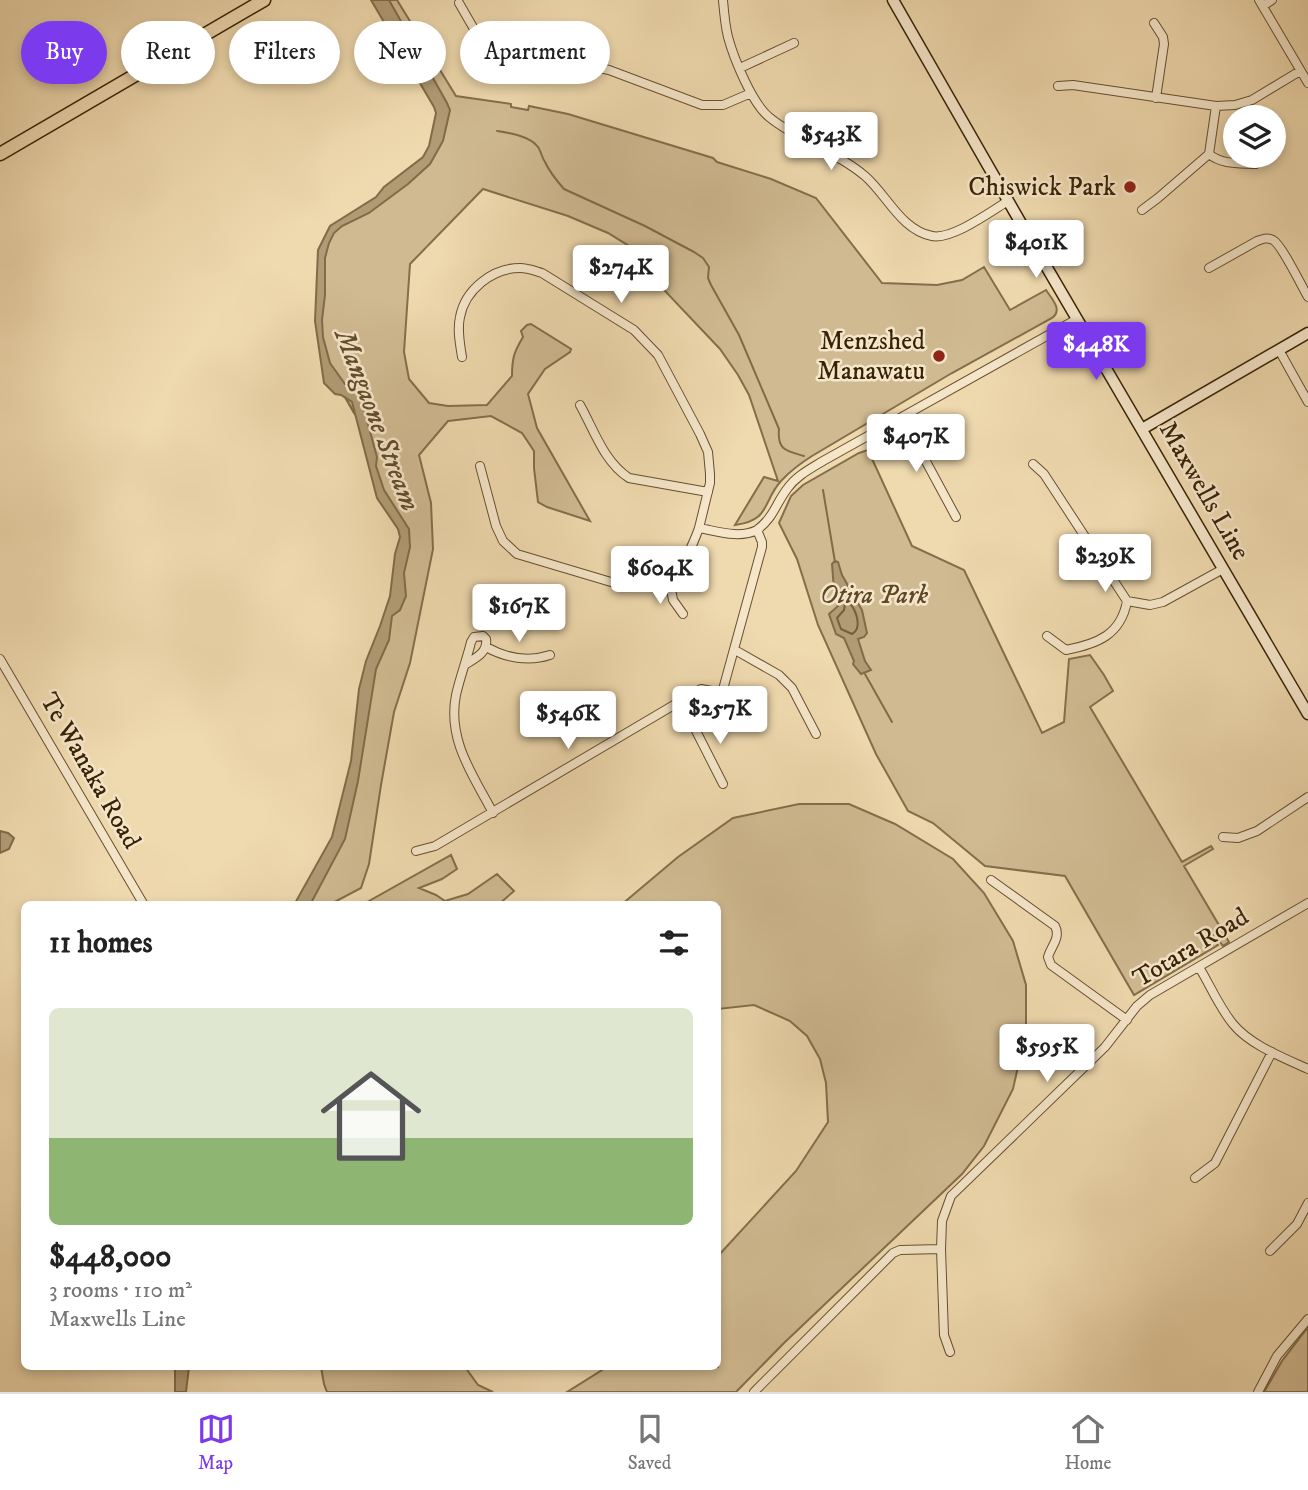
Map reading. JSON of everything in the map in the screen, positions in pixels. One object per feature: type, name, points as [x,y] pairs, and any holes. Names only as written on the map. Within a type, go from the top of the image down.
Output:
[{"type":"main road","points":[[0,154],[264,0]]},
{"type":"main road","name":"Maxwells Line","points":[[892,0],[1308,715]]},
{"type":"main road","points":[[1142,429],[1308,333]]},
{"type":"street","points":[[723,0],[728,36],[740,68],[751,93],[768,116],[867,177],[917,231],[931,236],[950,235],[1008,201]]},
{"type":"street","points":[[1272,0],[1261,3],[1308,83]]},
{"type":"street","points":[[459,3],[478,36],[506,54],[524,58],[556,59],[609,70],[702,106],[723,105],[751,93]]},
{"type":"street","points":[[1154,23],[1163,37],[1164,44],[1156,98]]},
{"type":"street","points":[[740,68],[793,43]]},
{"type":"street","points":[[1058,86],[1073,85],[1216,106],[1235,106],[1252,100],[1300,71]]},
{"type":"street","points":[[1142,210],[1209,154],[1216,106]]},
{"type":"street","points":[[1209,154],[1223,161]]},
{"type":"street","points":[[1209,268],[1263,238],[1269,239],[1278,245],[1308,298]]},
{"type":"street","points":[[462,356],[459,320],[466,300],[480,282],[501,271],[519,268],[536,271],[554,279],[634,330],[657,355],[705,444],[710,474],[699,528],[682,567],[666,580],[635,587],[517,554],[503,541],[496,526],[480,466]]},
{"type":"street","points":[[699,528],[734,534],[757,530],[768,521],[786,490],[799,477],[823,461],[1077,319]]},
{"type":"street","points":[[1279,350],[1308,402]]},
{"type":"street","points":[[580,405],[609,460],[629,478],[708,492]]},
{"type":"street","points":[[902,417],[956,517]]},
{"type":"street","points":[[1032,464],[1044,474],[1127,601],[1124,615],[1116,628],[1088,646],[1066,650],[1046,636]]},
{"type":"street","points":[[723,784],[691,721],[704,714],[722,693],[762,547],[757,530]]},
{"type":"street","points":[[1127,601],[1150,605],[1163,602],[1223,569]]},
{"type":"street","points":[[666,580],[673,600],[683,614]]},
{"type":"street","points":[[466,664],[479,656],[486,647],[486,639],[483,636],[474,637],[456,694],[455,724],[466,764],[493,813]]},
{"type":"street","points":[[486,647],[515,658],[536,659],[550,654]]},
{"type":"street","points":[[735,650],[779,676],[792,688],[816,734]]},
{"type":"street","name":"Te Wanaka Road","points":[[0,659],[142,901]]},
{"type":"street","points":[[416,851],[435,846],[701,689],[722,693]]},
{"type":"street","points":[[1223,836],[1238,838],[1257,831],[1308,797]]},
{"type":"street","points":[[992,880],[1055,926],[1057,936],[1048,957],[1051,965],[1127,1020]]},
{"type":"street","name":"Totara Road","points":[[950,1352],[944,1335],[941,1249],[942,1221],[951,1196],[1105,1047],[1136,1006],[1150,995],[1308,903]]},
{"type":"street","points":[[1199,967],[1232,1023],[1241,1033],[1308,1069]]},
{"type":"street","points":[[1195,1178],[1215,1163],[1272,1052]]},
{"type":"street","points":[[1270,1251],[1297,1224],[1308,1203]]},
{"type":"street","points":[[754,1392],[893,1253],[900,1250],[941,1249]]},
{"type":"street","points":[[1258,1392],[1277,1356],[1308,1319]]},
{"type":"green space","points":[[379,0],[397,0],[410,21],[391,21]]},
{"type":"green space","points":[[446,80],[456,96],[511,104],[511,107],[528,110],[529,106],[568,114],[713,158],[717,162],[771,179],[816,198],[882,283],[937,285],[962,280],[984,267],[1010,310],[1046,290],[1057,312],[1052,318],[952,373],[808,459],[781,481],[755,519],[735,525],[764,477],[778,481],[749,395],[738,375],[720,349],[664,290],[651,270],[655,262],[608,233],[568,216],[483,189],[410,264],[404,352],[409,379],[429,403],[448,406],[487,405],[512,376],[514,355],[523,337],[521,331],[527,325],[531,324],[571,349],[545,369],[528,394],[537,428],[590,521],[538,502],[534,451],[522,433],[491,416],[448,421],[419,455],[431,503],[433,549],[410,663],[394,712],[369,864],[361,888],[337,901],[301,901],[338,827],[391,603],[402,534],[380,495],[359,421],[334,378],[320,335],[319,293],[329,231],[422,165],[432,146],[441,111],[426,84],[446,84]]},
{"type":"green space","name":"Otira Park","points":[[868,450],[912,546],[964,570],[1042,733],[1064,722],[1069,659],[1090,655],[1113,691],[1090,707],[1182,862],[1211,846],[1213,849],[1184,866],[1229,942],[1223,946],[1214,935],[1210,938],[1218,945],[1134,995],[1065,876],[985,866],[933,823],[908,811],[876,754],[818,625],[797,559],[779,523],[791,496],[803,485]]},
{"type":"green space","points":[[799,804],[849,804],[895,824],[953,859],[984,893],[1013,941],[1026,985],[1026,1031],[1013,1089],[984,1146],[962,1174],[736,1392],[567,1392],[602,1370],[721,1370],[721,1253],[796,1171],[828,1122],[826,1083],[820,1059],[807,1036],[790,1021],[754,1005],[721,1009],[721,901],[626,901],[678,857],[733,818]]},
{"type":"green space","points":[[451,855],[457,869],[442,879],[419,888],[445,901],[369,901]]},
{"type":"green space","points":[[497,874],[514,891],[503,901],[445,901],[468,894]]},
{"type":"green space","points":[[1308,1327],[1308,1392],[1264,1392],[1282,1361]]},
{"type":"green space","points":[[322,1370],[467,1370],[478,1385],[493,1392],[327,1392]]},
{"type":"water","points":[[371,0],[389,0],[401,21],[383,21]]},
{"type":"water","points":[[420,84],[436,84],[450,110],[443,141],[430,164],[408,184],[369,213],[342,226],[334,233],[325,258],[322,320],[323,337],[330,363],[345,384],[356,391],[362,402],[377,457],[376,466],[384,490],[409,529],[410,547],[404,573],[406,596],[400,610],[392,616],[389,640],[376,669],[358,781],[345,839],[312,901],[296,901],[332,837],[351,761],[359,689],[366,661],[390,596],[400,537],[398,529],[377,498],[352,402],[335,394],[324,383],[315,321],[318,250],[330,226],[376,197],[384,187],[423,157],[429,146],[436,113]]},
{"type":"water","points":[[838,562],[842,575],[862,610],[867,633],[858,639],[871,670],[861,674],[853,664],[844,638],[836,634],[829,614],[838,606],[832,564]]},
{"type":"water","points":[[0,831],[14,838],[9,849],[0,853]]},
{"type":"water","points":[[175,1370],[189,1370],[186,1392],[175,1392]]},
{"type":"waterway","points":[[497,131],[534,143],[551,173],[564,189],[645,226],[703,258],[709,267],[708,278],[711,285],[739,335],[779,429],[781,445],[788,451],[804,456]]},
{"type":"waterway","name":"Mangaone Stream","points":[[345,397],[354,413]]},
{"type":"waterway","points":[[823,490],[835,562]]},
{"type":"waterway","points":[[865,674],[892,722]]},
{"type":"place","name":"Chiswick Park","points":[[1130,187]]},
{"type":"place","name":"Menzshed Manawatu","points":[[939,356]]}]
